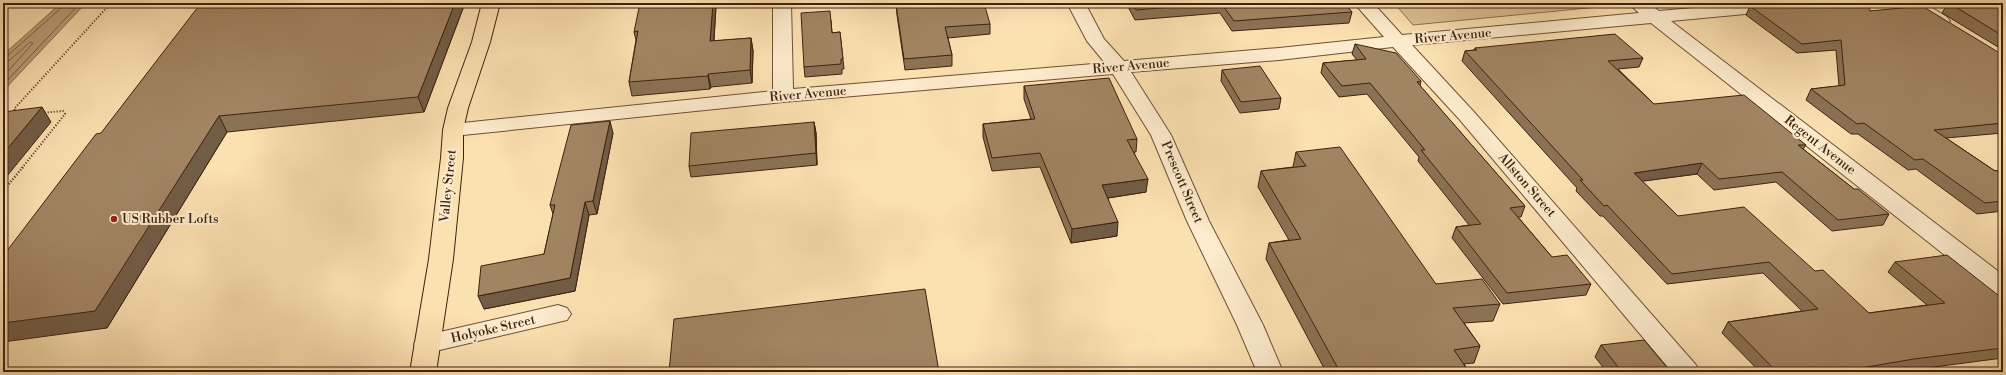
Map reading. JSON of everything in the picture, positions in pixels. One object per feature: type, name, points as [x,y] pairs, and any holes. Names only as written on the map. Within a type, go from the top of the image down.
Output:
[{"type":"main road","name":"Valley Street","points":[[423,372],[441,252],[452,158],[453,130],[458,108],[481,42],[491,3]]},
{"type":"street","points":[[782,3],[783,96]]},
{"type":"street","name":"Prescott Street","points":[[1076,3],[1096,41],[1118,66],[1162,135],[1198,222],[1250,325],[1270,372]]},
{"type":"street","name":"Allston Street","points":[[1363,3],[1396,41],[1467,116],[1687,372]]},
{"type":"street","name":"Regent Avenue","points":[[1637,3],[2003,288]]},
{"type":"street","name":"River Avenue","points":[[453,130],[783,96],[1118,66],[1279,54],[1396,41],[1808,3]]},
{"type":"street","points":[[1912,3],[1957,32]]},
{"type":"street","name":"Holyoke Street","points":[[427,344],[558,314]]},
{"type":"path","points":[[21,114],[14,109],[111,3]]},
{"type":"path","points":[[3,191],[65,114],[63,111],[39,113]]},
{"type":"shaded area","points":[[1394,3],[1616,3],[1619,5],[1413,25]]},
{"type":"water","points":[[61,3],[86,3],[3,91],[3,55]]},
{"type":"building","points":[[201,3],[455,3],[418,97],[219,116],[95,311],[3,323],[3,256],[96,134],[101,133]]},
{"type":"building","points":[[640,3],[713,3],[710,41],[751,38],[750,70],[708,74],[708,76],[629,82],[638,31],[634,32]]},
{"type":"building","points":[[984,3],[990,24],[945,27],[952,55],[904,59],[896,4]]},
{"type":"building","points":[[1132,3],[1218,3],[1136,10]]},
{"type":"building","points":[[1221,3],[1344,3],[1352,12],[1234,21]]},
{"type":"building","points":[[1779,3],[1869,3],[1870,11],[1922,6],[2003,55],[2003,57],[1999,57],[2003,60],[2003,123],[1934,130],[1995,171],[2003,170],[2003,201],[1985,203],[1923,159],[1915,160],[1864,123],[1857,124],[1811,89],[1845,85],[1841,40],[1802,44],[1750,6]]},
{"type":"building","points":[[1949,3],[2003,3],[2003,36]]},
{"type":"building","points":[[830,11],[832,33],[840,32],[843,59],[841,59],[841,64],[804,67],[801,13]]},
{"type":"building","points":[[1615,34],[1643,58],[1608,61],[1654,104],[1744,95],[1806,145],[1798,145],[1854,189],[1858,189],[1889,214],[1838,220],[1782,172],[1719,179],[1702,163],[1634,173],[1678,216],[1744,207],[1815,271],[1823,270],[1869,313],[1945,303],[1895,262],[1947,255],[2003,299],[2003,348],[1914,359],[1837,372],[1777,372],[1728,322],[1818,309],[1769,262],[1672,274],[1607,205],[1604,206],[1580,180],[1583,180],[1465,51],[1477,50],[1475,48]]},
{"type":"building","points":[[1355,44],[1396,53],[1421,81],[1417,82],[1525,206],[1510,208],[1552,257],[1567,255],[1591,284],[1507,293],[1456,227],[1481,224],[1421,150],[1425,150],[1370,83],[1342,86],[1323,63],[1366,59]]},
{"type":"building","points":[[1260,66],[1281,98],[1241,102],[1222,70]]},
{"type":"building","points":[[1109,78],[1137,139],[1127,140],[1148,179],[1102,185],[1118,222],[1072,229],[1040,153],[992,158],[983,124],[1035,119],[1024,86]]},
{"type":"building","points":[[42,107],[3,154],[3,112]]},
{"type":"building","points":[[610,121],[593,201],[585,202],[570,278],[478,296],[481,266],[544,254],[555,205],[550,205],[571,125]]},
{"type":"building","points":[[814,122],[816,153],[689,166],[691,133]]},
{"type":"building","points":[[1340,147],[1436,284],[1482,279],[1500,304],[1453,308],[1480,346],[1454,350],[1469,372],[1340,372],[1269,243],[1301,239],[1261,171],[1306,166],[1296,152]]},
{"type":"building","points":[[925,289],[939,372],[669,372],[674,319]]},
{"type":"building","points":[[1644,340],[1671,372],[1622,372],[1601,345]]},
{"type":"place","name":"US Rubber Lofts","points":[[114,219]]}]
